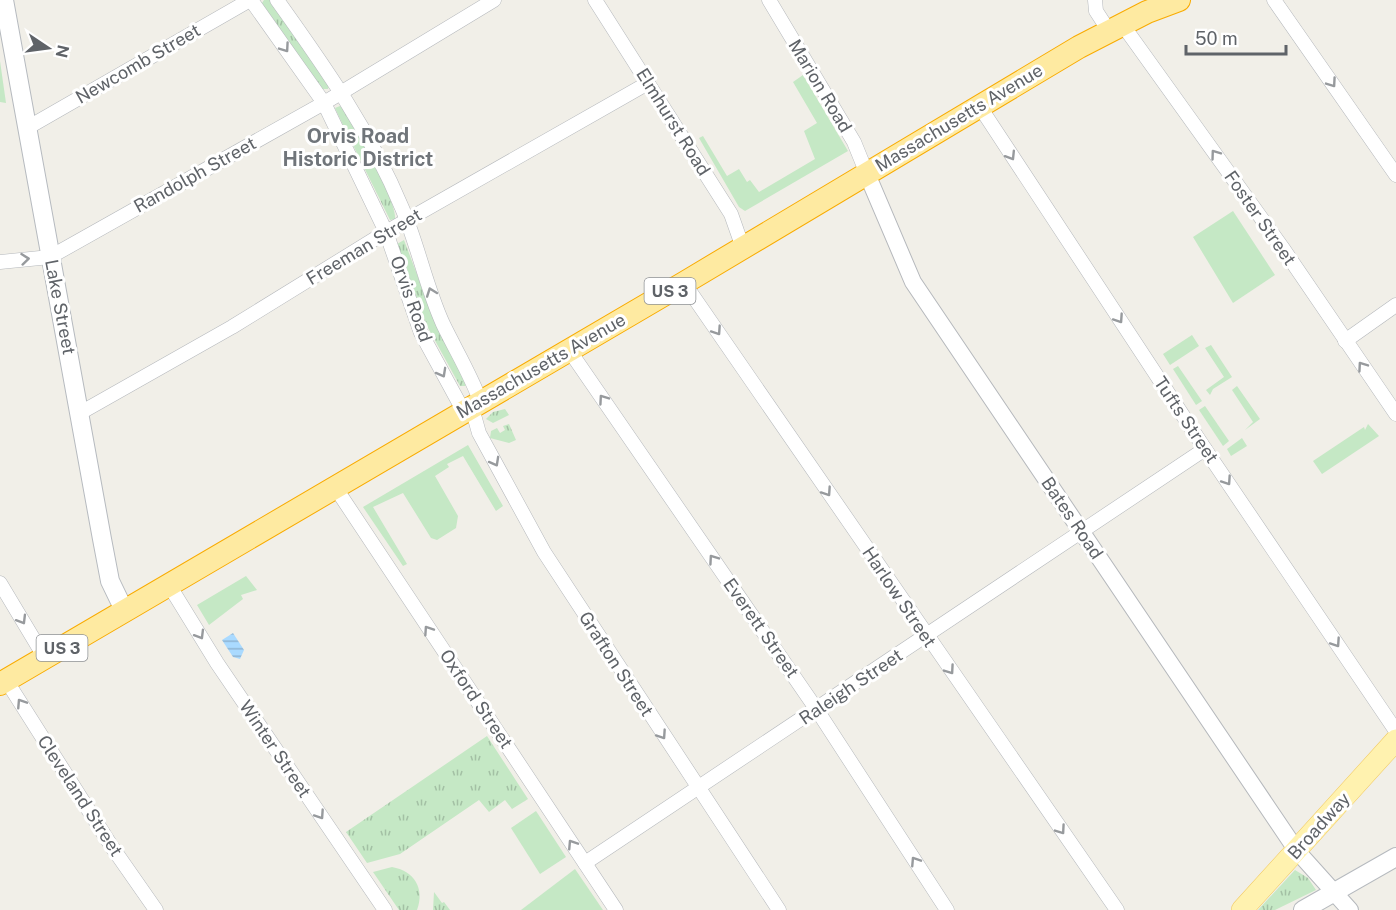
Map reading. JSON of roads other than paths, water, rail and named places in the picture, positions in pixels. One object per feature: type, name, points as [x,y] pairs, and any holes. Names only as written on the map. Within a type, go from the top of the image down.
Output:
[{"type":"highway","name":"Massachusetts Avenue","points":[[3,682],[1115,28],[1179,0]]},
{"type":"main road","name":"Lake Street","points":[[4,0],[110,581],[124,610]]},
{"type":"main road","name":"Broadway","points":[[1242,910],[1396,740]]},
{"type":"main road","points":[[1304,910],[1396,857]]},
{"type":"street","name":"Newcomb Street","points":[[27,128],[250,0]]},
{"type":"street","name":"Orvis Road","points":[[250,0],[324,103],[387,232],[421,333],[472,408]]},
{"type":"street","name":"Orvis Road","points":[[277,0],[342,91],[369,137],[406,222],[443,324],[471,374],[472,408]]},
{"type":"street","name":"Randolph Street","points":[[50,256],[324,103],[494,0]]},
{"type":"street","name":"Elmhurst Road","points":[[595,0],[731,214],[743,248]]},
{"type":"street","name":"Marion Road","points":[[769,0],[854,141],[867,174]]},
{"type":"street","name":"Foster Street","points":[[1095,0],[1096,12],[1115,28],[1282,247],[1396,414]]},
{"type":"street","points":[[1274,0],[1396,175]]},
{"type":"street","name":"Freeman Street","points":[[80,413],[222,333],[387,232],[648,83]]},
{"type":"street","name":"Tufts Street","points":[[980,107],[1205,449],[1396,731]]},
{"type":"street","name":"Bates Road","points":[[867,174],[913,282],[1297,851],[1333,894],[1350,910]]},
{"type":"street","points":[[0,262],[50,256]]},
{"type":"street","name":"Harlow Street","points":[[684,283],[1117,910]]},
{"type":"street","points":[[1345,341],[1396,305]]},
{"type":"street","name":"Everett Street","points":[[569,350],[817,710],[947,910]]},
{"type":"street","name":"Grafton Street","points":[[472,408],[479,432],[544,552],[779,910]]},
{"type":"street","name":"Raleigh Street","points":[[585,863],[1205,449]]},
{"type":"street","name":"Oxford Street","points":[[335,487],[616,910]]},
{"type":"street","points":[[0,583],[45,658]]},
{"type":"street","name":"Winter Street","points":[[170,585],[217,663],[385,910]]},
{"type":"street","name":"Cleveland Street","points":[[3,682],[156,910]]},
{"type":"water","points":[[233,633],[244,650],[240,659],[233,657],[222,640]]},
{"type":"district","name":"Orvis Road Historic District","points":[[358,148]]}]
